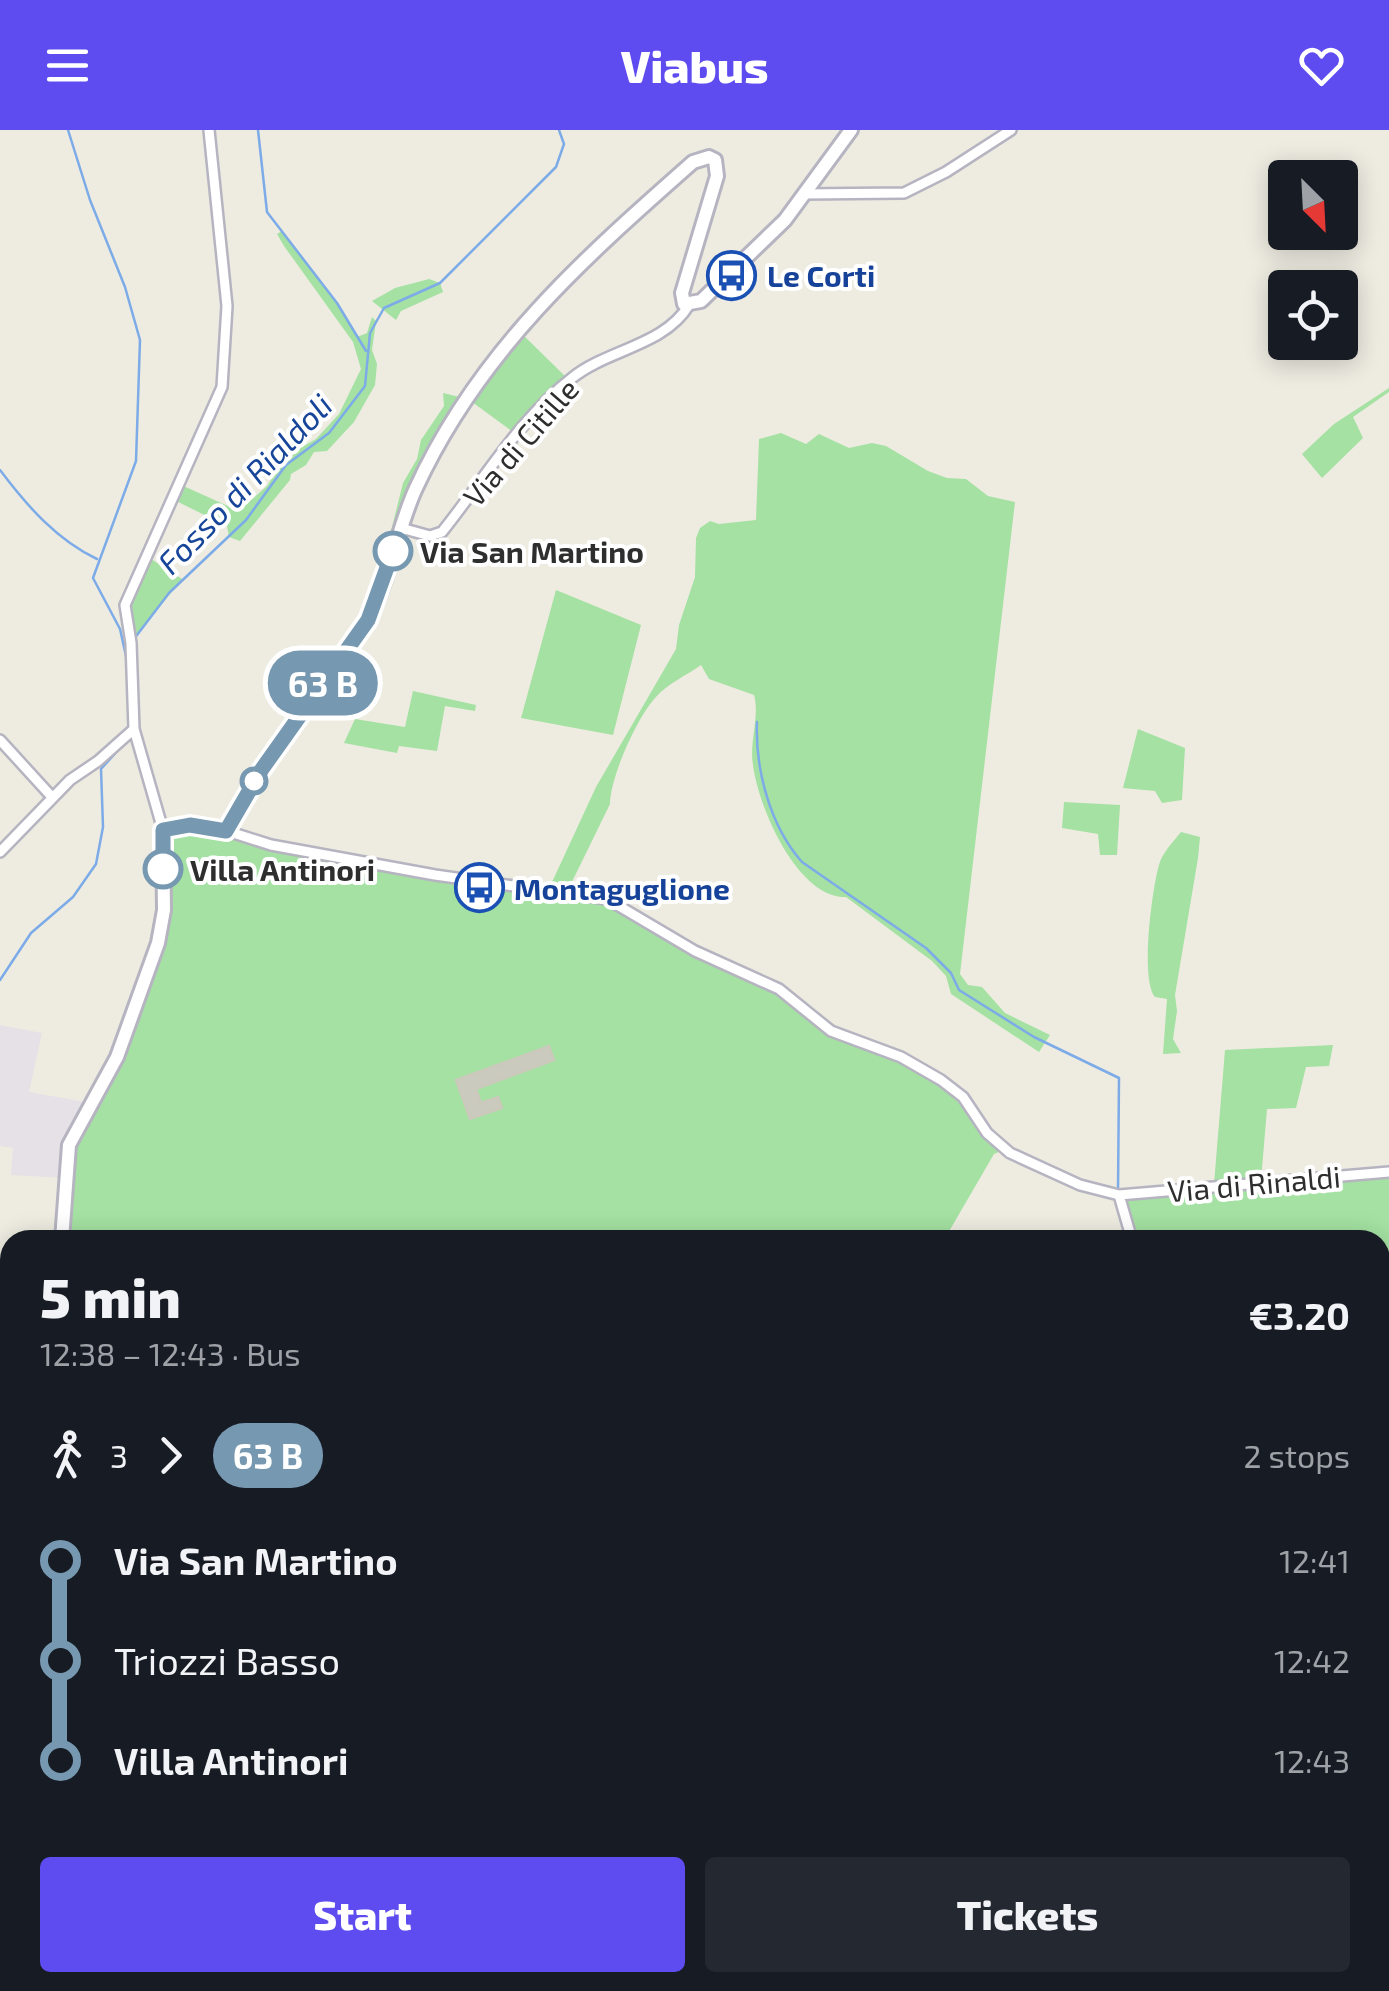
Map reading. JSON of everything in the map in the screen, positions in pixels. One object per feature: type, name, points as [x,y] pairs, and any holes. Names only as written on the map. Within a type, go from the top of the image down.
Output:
[{"type":"street","points":[[63,1230],[69,1146],[76,1125],[116,1057],[158,942],[164,910],[163,830],[134,729],[131,643],[125,616],[128,590],[222,388],[227,306],[209,130]]},
{"type":"street","points":[[226,831],[262,769],[368,620],[416,488],[484,371],[511,335],[611,235],[693,162],[709,156],[715,160],[717,176],[682,293],[684,304],[701,301],[773,232],[850,130]]},
{"type":"street","points":[[803,194],[904,193],[946,172],[1011,130]]},
{"type":"street","name":"Via di Citille","points":[[401,528],[430,536],[442,532],[517,435],[569,380],[672,326],[689,306]]},
{"type":"street","points":[[0,852],[52,797],[134,729]]},
{"type":"street","points":[[0,740],[52,797]]},
{"type":"street","name":"Via di Rinaldi","points":[[163,830],[190,825],[270,845],[434,875],[607,899],[695,951],[780,989],[831,1031],[901,1057],[941,1080],[963,1097],[988,1133],[1010,1153],[1080,1184],[1119,1195],[1389,1172]]},
{"type":"street","name":"Via di Rinaldi","points":[[1119,1195],[1129,1230]]},
{"type":"shaded area","points":[[0,1025],[42,1033],[29,1092],[91,1103],[65,1178],[11,1175],[13,1148],[0,1146]]},
{"type":"green space","points":[[282,231],[337,303],[357,337],[367,333],[372,317],[376,321],[372,350],[377,364],[375,385],[354,422],[327,451],[314,452],[306,465],[291,474],[240,541],[229,537],[227,526],[172,499],[179,484],[239,511],[267,486],[286,456],[316,439],[339,414],[361,369],[353,342],[284,246],[277,234]]},
{"type":"green space","points":[[429,279],[440,283],[443,292],[401,311],[396,320],[372,301],[395,288]]},
{"type":"green space","points":[[517,329],[569,380],[517,435],[468,399]]},
{"type":"green space","points":[[1389,388],[1389,392],[1353,417],[1363,438],[1322,478],[1302,454],[1334,424]]},
{"type":"green space","points":[[443,393],[468,399],[401,528],[391,531],[403,483],[417,459],[421,440],[444,406]]},
{"type":"green space","points":[[781,433],[806,444],[819,434],[849,448],[872,443],[886,446],[928,471],[966,479],[988,496],[1015,502],[960,974],[968,985],[982,987],[1005,1013],[1050,1035],[1039,1052],[951,994],[946,976],[932,961],[846,897],[828,893],[812,883],[783,847],[756,782],[752,756],[754,695],[709,679],[701,665],[661,692],[641,718],[620,764],[610,804],[567,892],[607,899],[695,951],[779,989],[817,1021],[901,1057],[963,1097],[1006,1149],[994,1154],[950,1230],[62,1230],[65,1162],[104,1083],[158,943],[163,830],[227,831],[278,853],[537,895],[553,880],[596,787],[676,649],[679,625],[695,577],[700,528],[710,521],[719,524],[756,520],[759,439]]},
{"type":"green space","points":[[145,555],[182,579],[131,643],[125,605]]},
{"type":"green space","points":[[556,590],[641,625],[613,735],[521,718]]},
{"type":"green space","points":[[413,691],[476,705],[475,711],[445,706],[437,751],[399,746],[397,753],[344,743],[355,719],[405,727]]},
{"type":"green space","points":[[1138,729],[1185,748],[1182,800],[1162,803],[1155,791],[1123,788]]},
{"type":"green space","points":[[1064,802],[1120,805],[1117,855],[1100,855],[1098,834],[1062,828]]},
{"type":"green space","points":[[1181,832],[1200,837],[1175,995],[1173,1039],[1181,1053],[1163,1054],[1167,999],[1155,997],[1151,987],[1149,934],[1159,865]]},
{"type":"green space","points":[[1333,1045],[1329,1066],[1306,1067],[1296,1108],[1267,1109],[1261,1180],[1389,1173],[1389,1230],[1129,1230],[1119,1195],[1214,1184],[1225,1050]]},
{"type":"building","points":[[549,1046],[554,1060],[476,1089],[481,1103],[498,1097],[502,1108],[470,1119],[456,1080]]},
{"type":"waterway","points":[[68,130],[140,340],[136,461],[93,578],[120,629],[128,665]]},
{"type":"waterway","points":[[258,130],[267,212],[337,303],[366,351]]},
{"type":"waterway","name":"Fosso di Rialdoli","points":[[134,639],[169,593],[246,520],[286,465],[329,433],[365,386],[370,333],[384,308],[440,283],[556,167],[564,144],[559,130]]},
{"type":"waterway","points":[[0,470],[44,521],[97,559]]},
{"type":"waterway","points":[[757,722],[767,796],[781,832],[802,862],[926,948],[951,973],[959,990],[1034,1037],[1119,1078],[1118,1191]]},
{"type":"waterway","name":"Fosso di Rialdoli","points":[[0,980],[31,933],[73,897],[96,864],[103,827],[101,769],[130,737]]},
{"type":"waterway","points":[[1115,1199],[1124,1228]]},
{"type":"bus line","points":[[163,869],[163,830],[190,825],[226,831],[262,769],[368,620],[393,551]]},
{"type":"place","name":"Le Corti","points":[[732,275]]},
{"type":"place","name":"Via San Martino","points":[[393,551]]},
{"type":"place","name":"Villa Antinori","points":[[163,869]]},
{"type":"place","name":"Montaguglione","points":[[479,888]]}]
